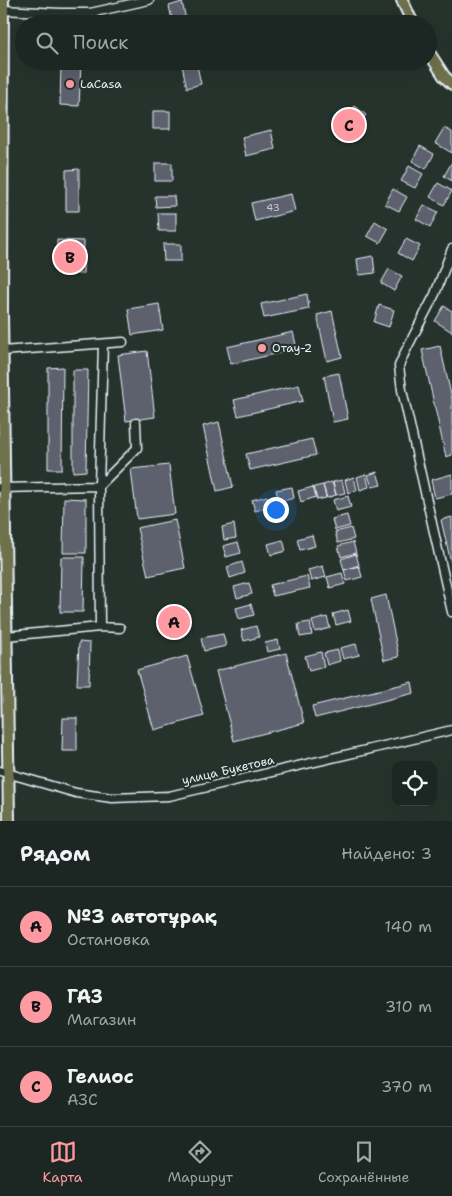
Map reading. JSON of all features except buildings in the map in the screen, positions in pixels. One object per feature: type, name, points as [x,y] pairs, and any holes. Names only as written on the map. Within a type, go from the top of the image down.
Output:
[{"type":"main road","points":[[402,0],[409,15]]},
{"type":"main road","points":[[3,5],[1,266],[3,604],[6,636],[4,772],[9,821]]},
{"type":"main road","points":[[437,65],[452,84]]},
{"type":"street","points":[[3,5],[60,13],[90,13],[149,0]]},
{"type":"street","points":[[452,249],[435,294],[399,366],[402,390],[452,612]]},
{"type":"street","points":[[2,351],[123,342]]},
{"type":"street","points":[[100,627],[99,486],[102,344]]},
{"type":"street","points":[[2,488],[99,486],[137,448],[136,423]]},
{"type":"street","points":[[6,636],[100,627],[120,628]]},
{"type":"street","name":"улица Букетова","points":[[4,772],[76,793],[112,798],[168,796],[452,730]]},
{"type":"place","name":"LaCasa","points":[[70,84]]},
{"type":"place","name":"Гелиос","points":[[349,125]]},
{"type":"place","name":"ГАЗ","points":[[70,257]]},
{"type":"place","name":"Отау-2","points":[[262,348]]},
{"type":"place","name":"№3 автотұрақ","points":[[174,622]]}]
